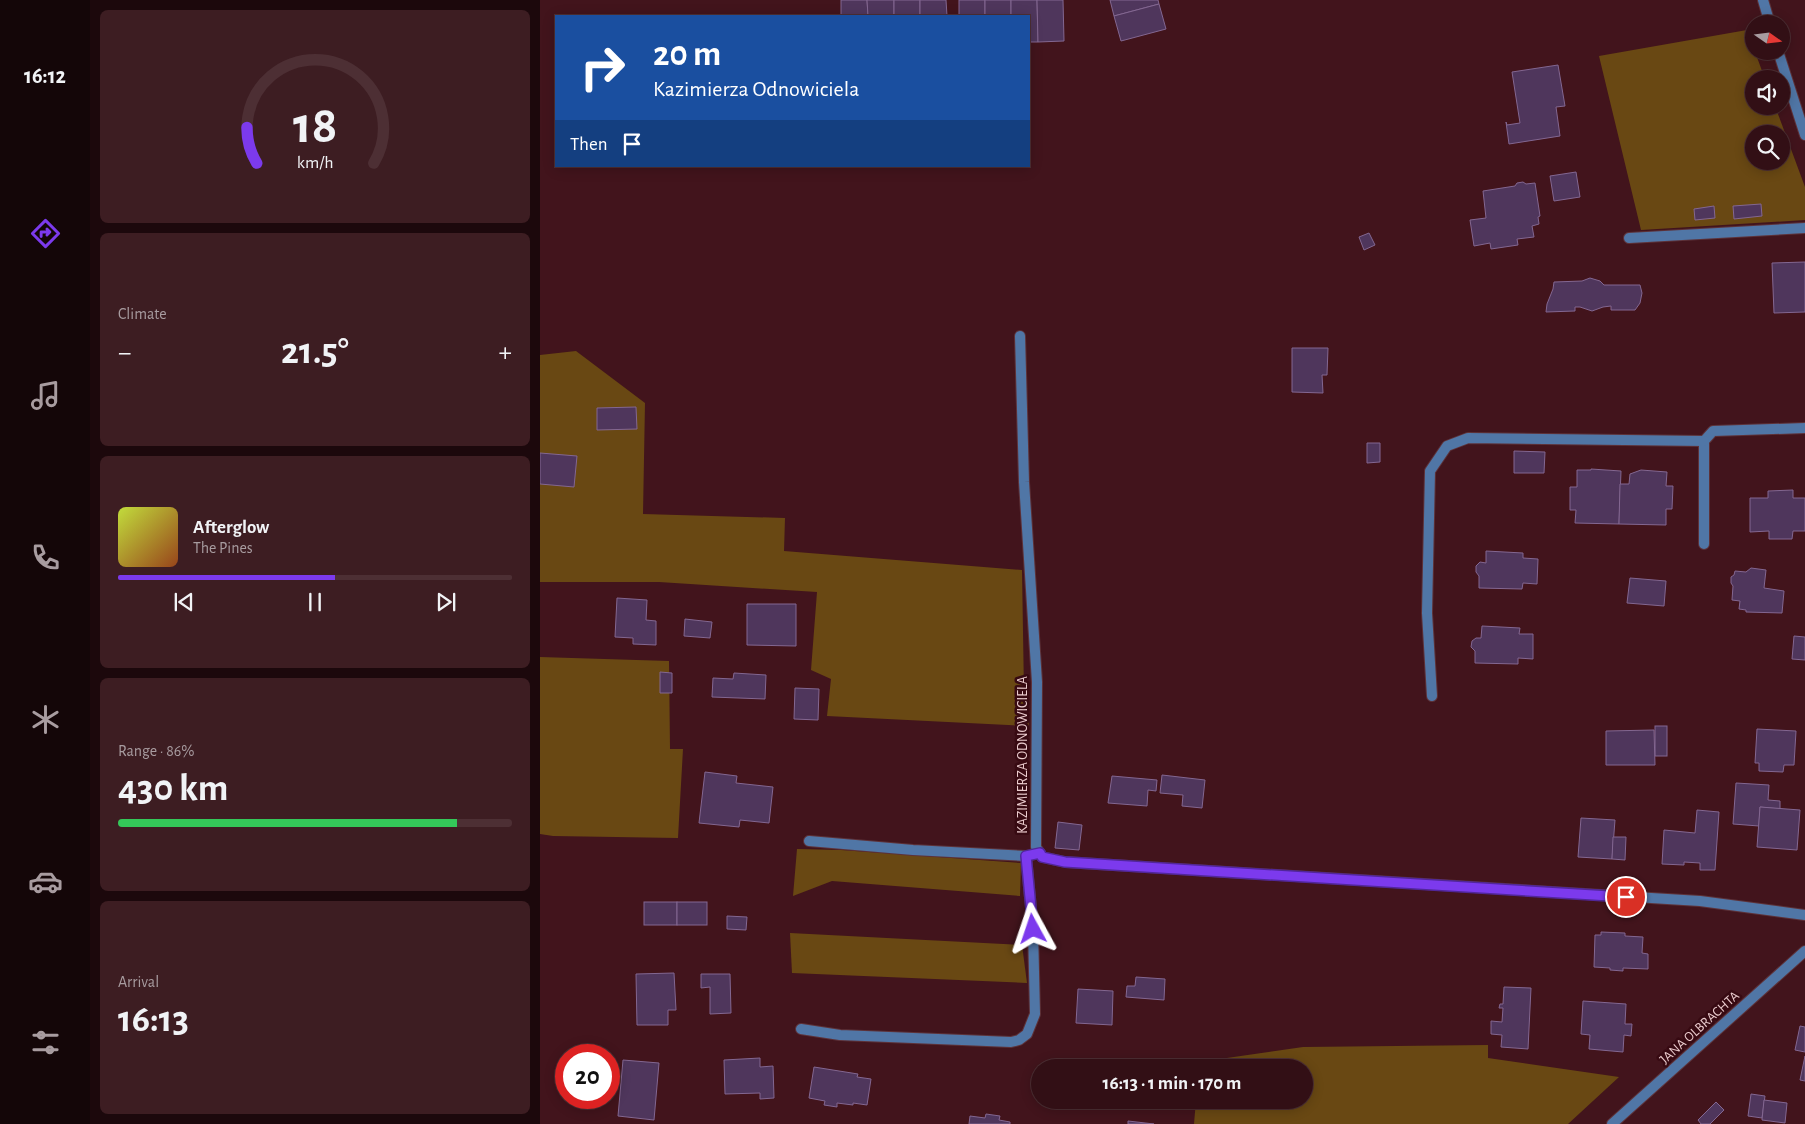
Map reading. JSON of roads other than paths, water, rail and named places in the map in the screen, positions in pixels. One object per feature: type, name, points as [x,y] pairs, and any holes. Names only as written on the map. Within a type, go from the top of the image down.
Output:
[{"type":"street","points":[[1763,0],[1767,15]]},
{"type":"street","points":[[1781,60],[1805,135]]},
{"type":"street","points":[[1629,238],[1805,228]]},
{"type":"street","name":"KAZIMIERZA ODNOWICIELA","points":[[1020,336],[1024,482],[1037,682],[1036,847],[1040,853]]},
{"type":"street","points":[[1704,544],[1704,441],[1713,430],[1805,428]]},
{"type":"street","points":[[1432,696],[1427,612],[1430,471],[1447,446],[1468,438],[1704,441]]},
{"type":"street","points":[[809,841],[913,850],[1026,856],[1040,853],[1042,857],[1065,862],[1700,902],[1805,915]]},
{"type":"street","points":[[801,1029],[840,1035],[1011,1042],[1019,1040],[1027,1034],[1035,1014],[1033,929],[1026,856]]},
{"type":"street","name":"JANA OLBRACHTA","points":[[1612,1124],[1805,951]]}]
